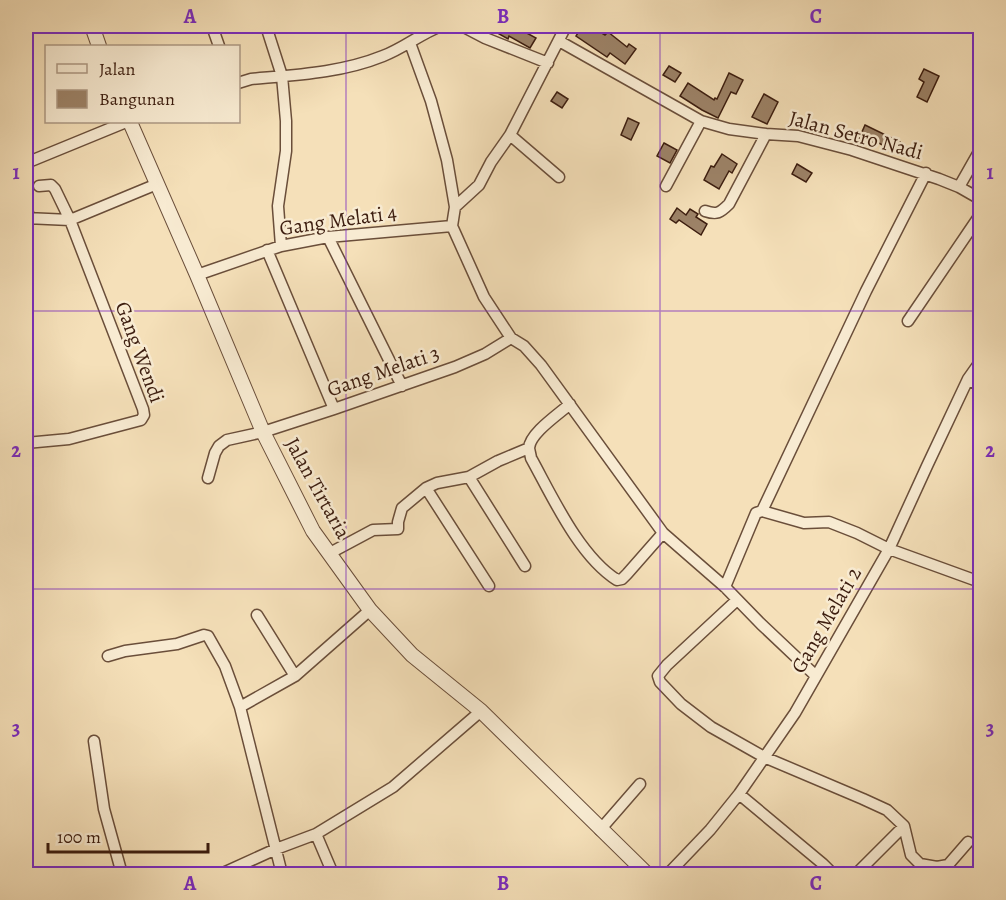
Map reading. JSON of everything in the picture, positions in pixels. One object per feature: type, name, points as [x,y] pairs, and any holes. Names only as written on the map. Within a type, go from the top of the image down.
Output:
[{"type":"street","points":[[92,26],[99,45]]},
{"type":"street","points":[[266,26],[282,76],[286,121],[286,151],[278,206],[281,246]]},
{"type":"street","points":[[240,82],[251,79],[327,72],[358,64],[383,56],[410,43],[425,32],[441,26]]},
{"type":"street","points":[[462,26],[486,39],[548,63]]},
{"type":"street","points":[[455,207],[479,185],[491,162],[510,135],[566,26]]},
{"type":"street","points":[[213,29],[219,45]]},
{"type":"street","name":"Jalan Setro Nadi","points":[[559,41],[701,121],[729,129],[798,136],[852,150],[926,173],[959,187],[981,200]]},
{"type":"street","points":[[410,43],[431,101],[447,160],[455,207],[452,226],[484,297],[511,338],[524,346],[541,364],[663,533],[725,587],[760,624],[816,676]]},
{"type":"street","points":[[981,93],[979,95],[981,100]]},
{"type":"street","points":[[666,186],[701,121]]},
{"type":"street","points":[[26,164],[126,123]]},
{"type":"street","name":"Jalan Tirtaria","points":[[128,123],[158,184],[263,432],[313,531],[370,610],[412,655],[481,711],[647,874]]},
{"type":"street","points":[[705,211],[712,214],[720,213],[729,204],[766,134]]},
{"type":"street","points":[[510,135],[559,177]]},
{"type":"street","points":[[959,187],[981,150]]},
{"type":"street","points":[[762,511],[866,291],[926,173]]},
{"type":"street","points":[[26,207],[28,219],[69,220],[158,184]]},
{"type":"street","points":[[39,186],[51,185],[55,189],[69,220]]},
{"type":"street","points":[[908,321],[981,215]]},
{"type":"street","name":"Gang Wendi","points":[[26,443],[69,439],[141,420],[144,415],[69,220]]},
{"type":"street","name":"Gang Melati 4","points":[[197,275],[267,250],[327,237],[452,226]]},
{"type":"street","points":[[327,237],[402,386]]},
{"type":"street","points":[[267,250],[334,409]]},
{"type":"street","name":"Gang Melati 3","points":[[208,478],[215,453],[227,440],[263,432],[455,367],[485,354],[511,338]]},
{"type":"street","name":"Gang Melati 2","points":[[668,874],[740,794],[795,713],[889,549],[968,379],[981,362]]},
{"type":"street","points":[[968,379],[981,386]]},
{"type":"street","points":[[570,404],[538,431],[529,448],[531,458],[574,534],[599,566],[617,580],[622,579],[663,533]]},
{"type":"street","points":[[330,553],[373,530],[398,529],[402,508],[426,488],[437,483],[469,477],[529,448]]},
{"type":"street","points":[[469,477],[525,566]]},
{"type":"street","points":[[426,488],[489,586]]},
{"type":"street","points":[[725,587],[756,513],[762,511],[804,523],[829,522],[889,549],[981,582]]},
{"type":"street","points":[[737,600],[667,665],[658,676],[660,682],[681,704],[711,727],[764,757],[887,810],[904,826],[911,855],[920,864],[948,866],[968,842]]},
{"type":"street","points":[[240,707],[295,676],[370,610]]},
{"type":"street","points":[[258,615],[295,676]]},
{"type":"street","points":[[108,656],[208,636],[225,666],[240,707],[282,874]]},
{"type":"street","points":[[221,874],[316,834],[393,787],[481,711]]},
{"type":"street","points":[[94,741],[104,809],[122,874]]},
{"type":"street","points":[[600,830],[640,784]]},
{"type":"street","points":[[740,794],[833,874]]},
{"type":"street","points":[[856,874],[904,826]]},
{"type":"street","points":[[316,834],[333,874]]},
{"type":"building","points":[[485,26],[514,26],[536,38],[530,48]]},
{"type":"building","points":[[582,26],[590,26],[605,35],[608,32],[627,47],[629,44],[636,49],[625,64],[610,53],[607,57],[576,36]]},
{"type":"building","points":[[669,66],[681,73],[675,82],[663,75]]},
{"type":"building","points":[[924,69],[939,76],[927,102],[917,97],[924,82],[919,79]]},
{"type":"building","points":[[729,73],[743,80],[736,94],[731,92],[718,118],[680,96],[688,83],[714,100],[717,99]]},
{"type":"building","points":[[557,92],[568,99],[562,108],[551,101]]},
{"type":"building","points":[[764,94],[778,102],[767,124],[752,117]]},
{"type":"building","points":[[628,118],[639,123],[631,140],[621,135]]},
{"type":"building","points":[[865,125],[900,142],[894,152],[874,140],[871,147],[858,141]]},
{"type":"building","points":[[664,143],[677,150],[670,163],[657,156]]},
{"type":"building","points":[[722,154],[737,164],[732,173],[729,171],[719,189],[704,180],[711,166],[714,167]]},
{"type":"building","points":[[797,164],[812,173],[806,182],[792,174]]},
{"type":"building","points":[[677,208],[686,215],[690,209],[698,214],[696,217],[707,224],[701,235],[679,220],[676,223],[670,219]]}]
